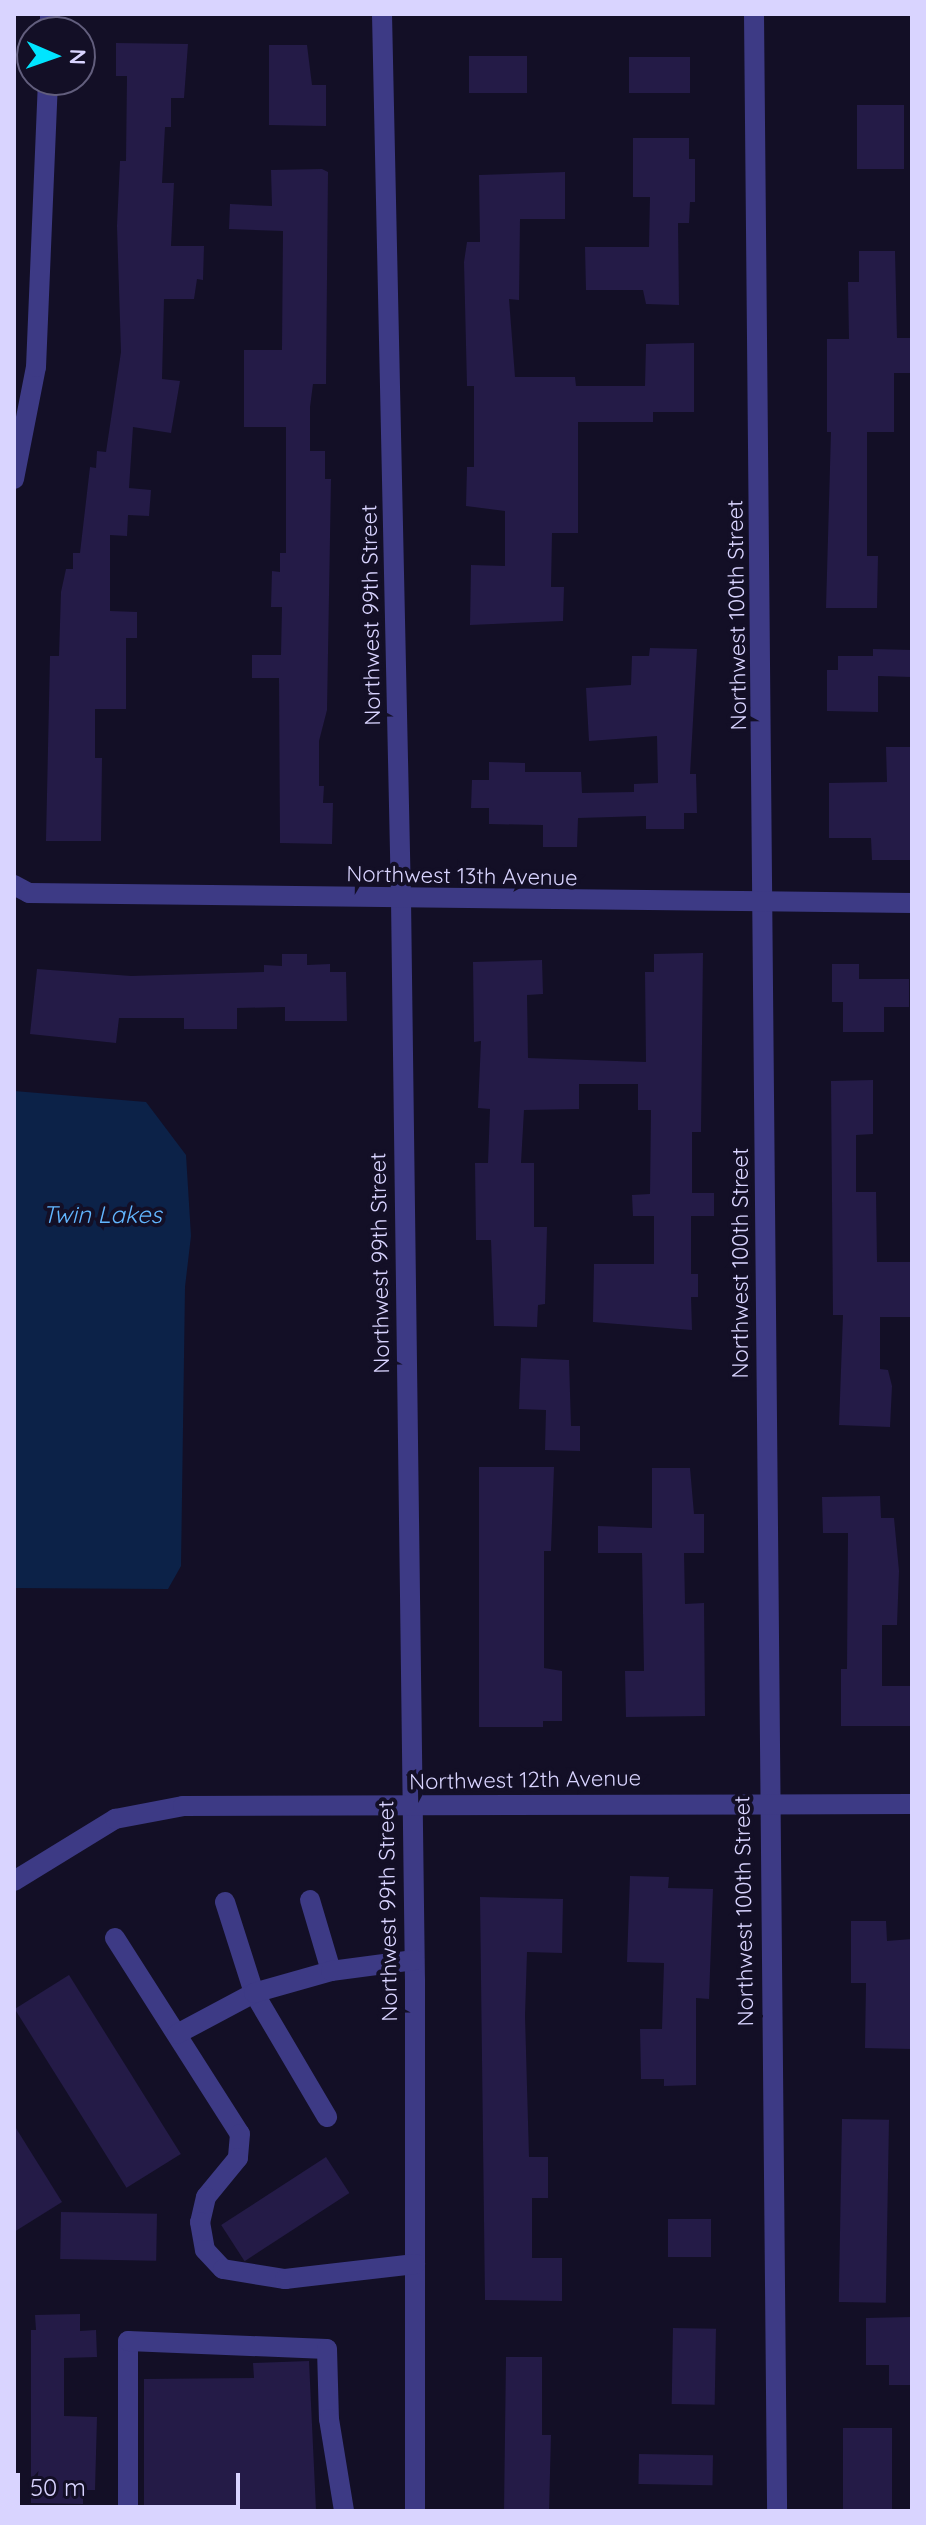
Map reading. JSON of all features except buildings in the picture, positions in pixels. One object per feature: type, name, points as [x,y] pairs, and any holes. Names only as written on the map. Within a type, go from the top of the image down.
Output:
[{"type":"street","name":"Northwest 99th Street","points":[[382,14],[401,899],[409,1806],[414,1960],[415,2511]]},
{"type":"street","name":"Northwest 100th Street","points":[[754,14],[764,905],[766,1801],[777,2511]]},
{"type":"street","points":[[14,479],[36,367],[47,96]]},
{"type":"street","name":"Northwest 13th Avenue","points":[[14,885],[29,893],[764,905],[912,903]]},
{"type":"street","name":"Northwest 12th Avenue","points":[[14,1881],[115,1819],[183,1806],[766,1801],[912,1804]]},
{"type":"street","points":[[310,1900],[331,1971]]},
{"type":"street","points":[[225,1902],[254,1993],[327,2117]]},
{"type":"street","points":[[115,1938],[240,2134],[238,2158],[206,2197],[200,2222],[205,2250],[223,2269],[285,2279],[415,2264]]},
{"type":"street","points":[[177,2034],[254,1993],[331,1971],[414,1960]]},
{"type":"street","points":[[128,2511],[128,2341],[327,2349],[329,2419],[344,2511]]},
{"type":"water","name":"Twin Lakes","points":[[14,1091],[146,1102],[186,1155],[191,1236],[185,1287],[181,1566],[168,1589],[14,1588]]}]
